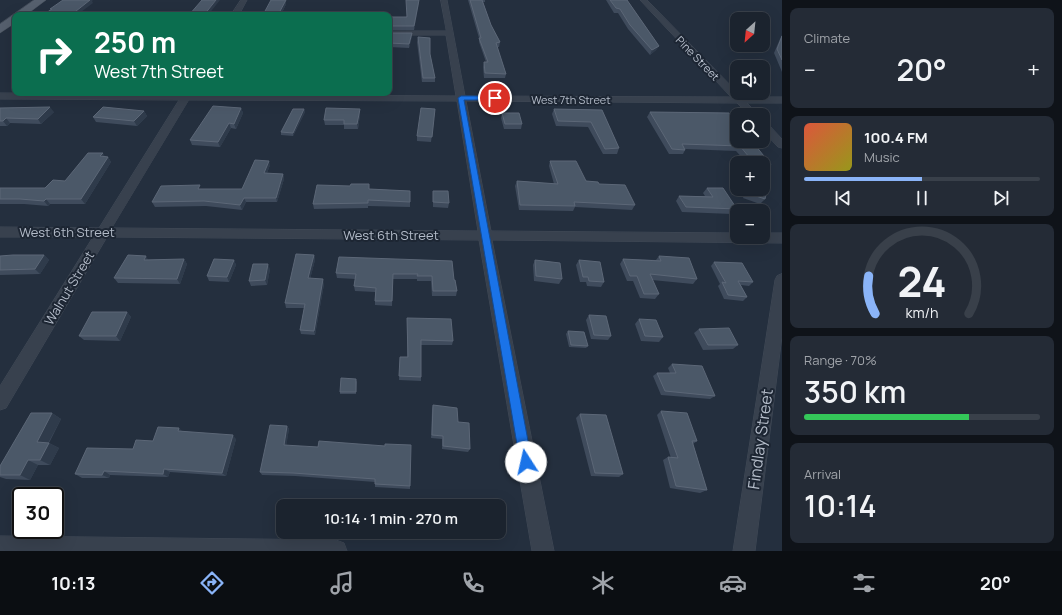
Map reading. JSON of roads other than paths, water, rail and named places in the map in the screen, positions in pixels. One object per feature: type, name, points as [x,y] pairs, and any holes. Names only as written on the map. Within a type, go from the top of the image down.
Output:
[{"type":"main road","points":[[23,12],[41,0]]},
{"type":"main road","points":[[0,29],[12,20]]},
{"type":"street","points":[[237,12],[244,0]]},
{"type":"street","points":[[444,0],[485,235],[543,551]]},
{"type":"street","name":"Pine Street","points":[[643,0],[730,90]]},
{"type":"street","points":[[392,33],[450,33]]},
{"type":"street","name":"West 7th Street","points":[[0,96],[12,96]]},
{"type":"street","name":"Walnut Street","points":[[0,402],[185,96]]},
{"type":"street","name":"West 7th Street","points":[[278,96],[730,99]]},
{"type":"street","name":"Pine Street","points":[[740,100],[747,108]]},
{"type":"street","name":"West 7th Street","points":[[770,100],[782,100]]},
{"type":"street","points":[[770,132],[782,145]]},
{"type":"street","name":"West 6th Street","points":[[0,232],[782,238]]},
{"type":"street","name":"Findlay Street","points":[[744,551],[782,280]]},
{"type":"street","points":[[0,547],[336,551]]}]
